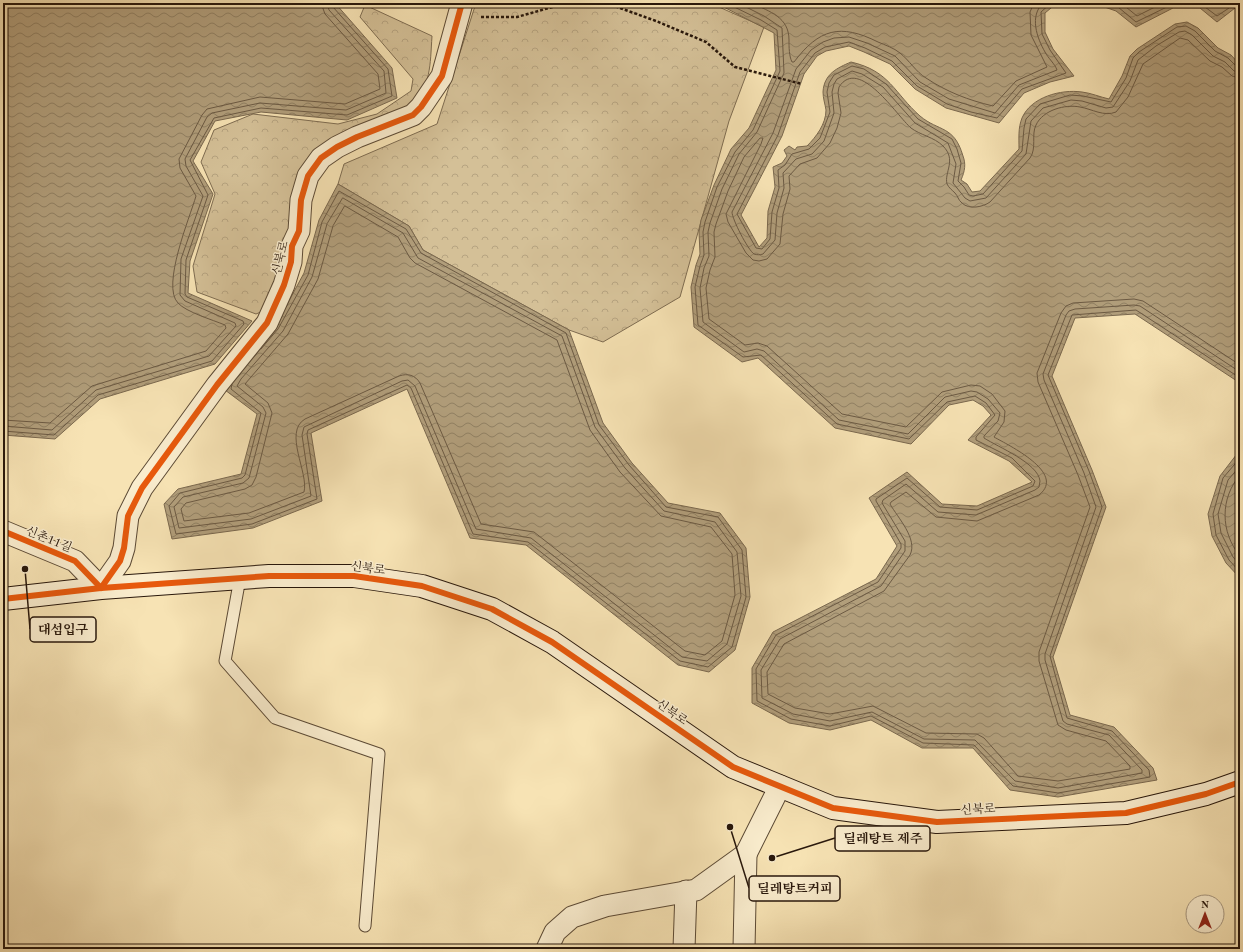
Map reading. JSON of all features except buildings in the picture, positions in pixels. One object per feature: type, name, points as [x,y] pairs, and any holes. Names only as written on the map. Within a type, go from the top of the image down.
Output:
[{"type":"street","name":"신북로","points":[[101,588],[120,561],[124,548],[128,516],[142,488],[217,385],[267,323],[284,284],[291,262],[292,246],[299,231],[301,200],[308,176],[321,158],[337,147],[357,137],[413,115],[428,99],[442,76],[459,10]]},
{"type":"street","name":"신촌11길","points":[[3,532],[75,561],[101,588]]},
{"type":"street","name":"신북로","points":[[3,599],[101,588],[240,578],[354,576],[422,586],[492,609],[552,642],[733,767],[833,808],[937,822],[1126,812],[1206,794],[1240,782]]},
{"type":"street","points":[[744,949],[746,854],[780,786]]},
{"type":"street","points":[[547,949],[555,932],[572,917],[605,906],[696,890],[746,854]]},
{"type":"street","points":[[684,949],[686,892]]},
{"type":"lane","points":[[240,578],[225,662],[275,718],[379,754],[364,926]]},
{"type":"path","points":[[459,10],[517,17],[562,4],[579,3]]},
{"type":"path","points":[[606,3],[656,21],[706,42],[735,67],[802,84]]},
{"type":"green space","points":[[476,3],[710,3],[764,27],[729,121],[680,297],[603,342],[569,330],[423,250],[409,226],[338,184],[344,164],[437,124]]},
{"type":"green space","points":[[365,5],[432,36],[431,57],[428,74],[423,91],[418,100],[412,109],[312,161],[284,266],[263,311],[256,314],[197,292],[193,266],[215,194],[201,162],[214,130],[253,114],[338,124],[377,114],[411,91],[413,79],[360,17]]},
{"type":"water","points":[[3,3],[335,3],[392,68],[397,98],[347,120],[261,112],[215,121],[193,161],[213,194],[190,261],[188,293],[252,321],[215,364],[100,399],[55,439],[3,435]]},
{"type":"water","points":[[716,3],[1057,3],[1045,13],[1045,32],[1053,49],[1074,76],[1050,82],[1024,93],[999,123],[946,108],[915,89],[890,64],[864,52],[849,46],[826,51],[817,56],[804,74],[782,136],[741,215],[759,247],[767,238],[768,211],[775,187],[773,167],[782,163],[787,156],[784,150],[789,146],[795,150],[797,147],[807,146],[817,134],[826,115],[823,92],[826,81],[832,72],[851,62],[875,71],[890,84],[920,116],[945,130],[955,139],[965,162],[961,180],[967,184],[972,192],[980,191],[1019,149],[1019,133],[1022,118],[1032,105],[1039,100],[1056,93],[1074,91],[1109,99],[1122,76],[1130,56],[1137,49],[1175,24],[1187,22],[1198,28],[1218,48],[1231,55],[1240,65],[1240,383],[1135,314],[1075,318],[1052,376],[1106,507],[1053,657],[1070,715],[1114,727],[1153,768],[1157,780],[1058,797],[1010,790],[973,748],[922,748],[871,720],[830,730],[789,723],[752,703],[752,668],[773,632],[876,579],[897,546],[869,498],[907,472],[942,504],[977,506],[1032,482],[1009,461],[968,440],[991,415],[983,406],[973,400],[949,405],[911,444],[835,428],[758,358],[742,362],[694,327],[691,287],[700,254],[699,232],[701,220],[714,185],[731,149],[749,128],[776,70],[774,33]]},
{"type":"water","points":[[1093,3],[1232,3],[1235,8],[1217,22],[1200,8],[1173,8],[1136,27],[1116,11]]},
{"type":"water","points":[[338,184],[409,226],[423,250],[569,330],[603,423],[632,463],[668,503],[720,513],[746,548],[750,597],[735,650],[709,672],[678,665],[526,545],[470,538],[407,389],[311,433],[322,501],[253,528],[172,539],[164,504],[178,489],[241,474],[257,414],[225,390],[275,327],[304,273],[319,220]]},
{"type":"water","points":[[1240,450],[1240,578],[1226,563],[1212,536],[1208,514],[1220,476]]},
{"type":"cycle path","points":[[3,531],[75,561],[101,588],[120,561],[124,548],[128,516],[142,488],[217,385],[267,323],[284,285],[291,262],[292,246],[299,231],[301,200],[308,176],[321,158],[337,147],[357,137],[413,115],[421,107],[442,76],[462,3]]},
{"type":"cycle path","points":[[3,599],[101,588],[269,576],[354,576],[422,586],[492,609],[552,642],[733,767],[833,808],[937,822],[1126,813],[1206,794],[1240,782]]},
{"type":"place","name":"대섬입구","points":[[25,569]]},
{"type":"place","name":"딜레탕트커피","points":[[730,827]]},
{"type":"place","name":"딜레탕트 제주","points":[[772,858]]}]
